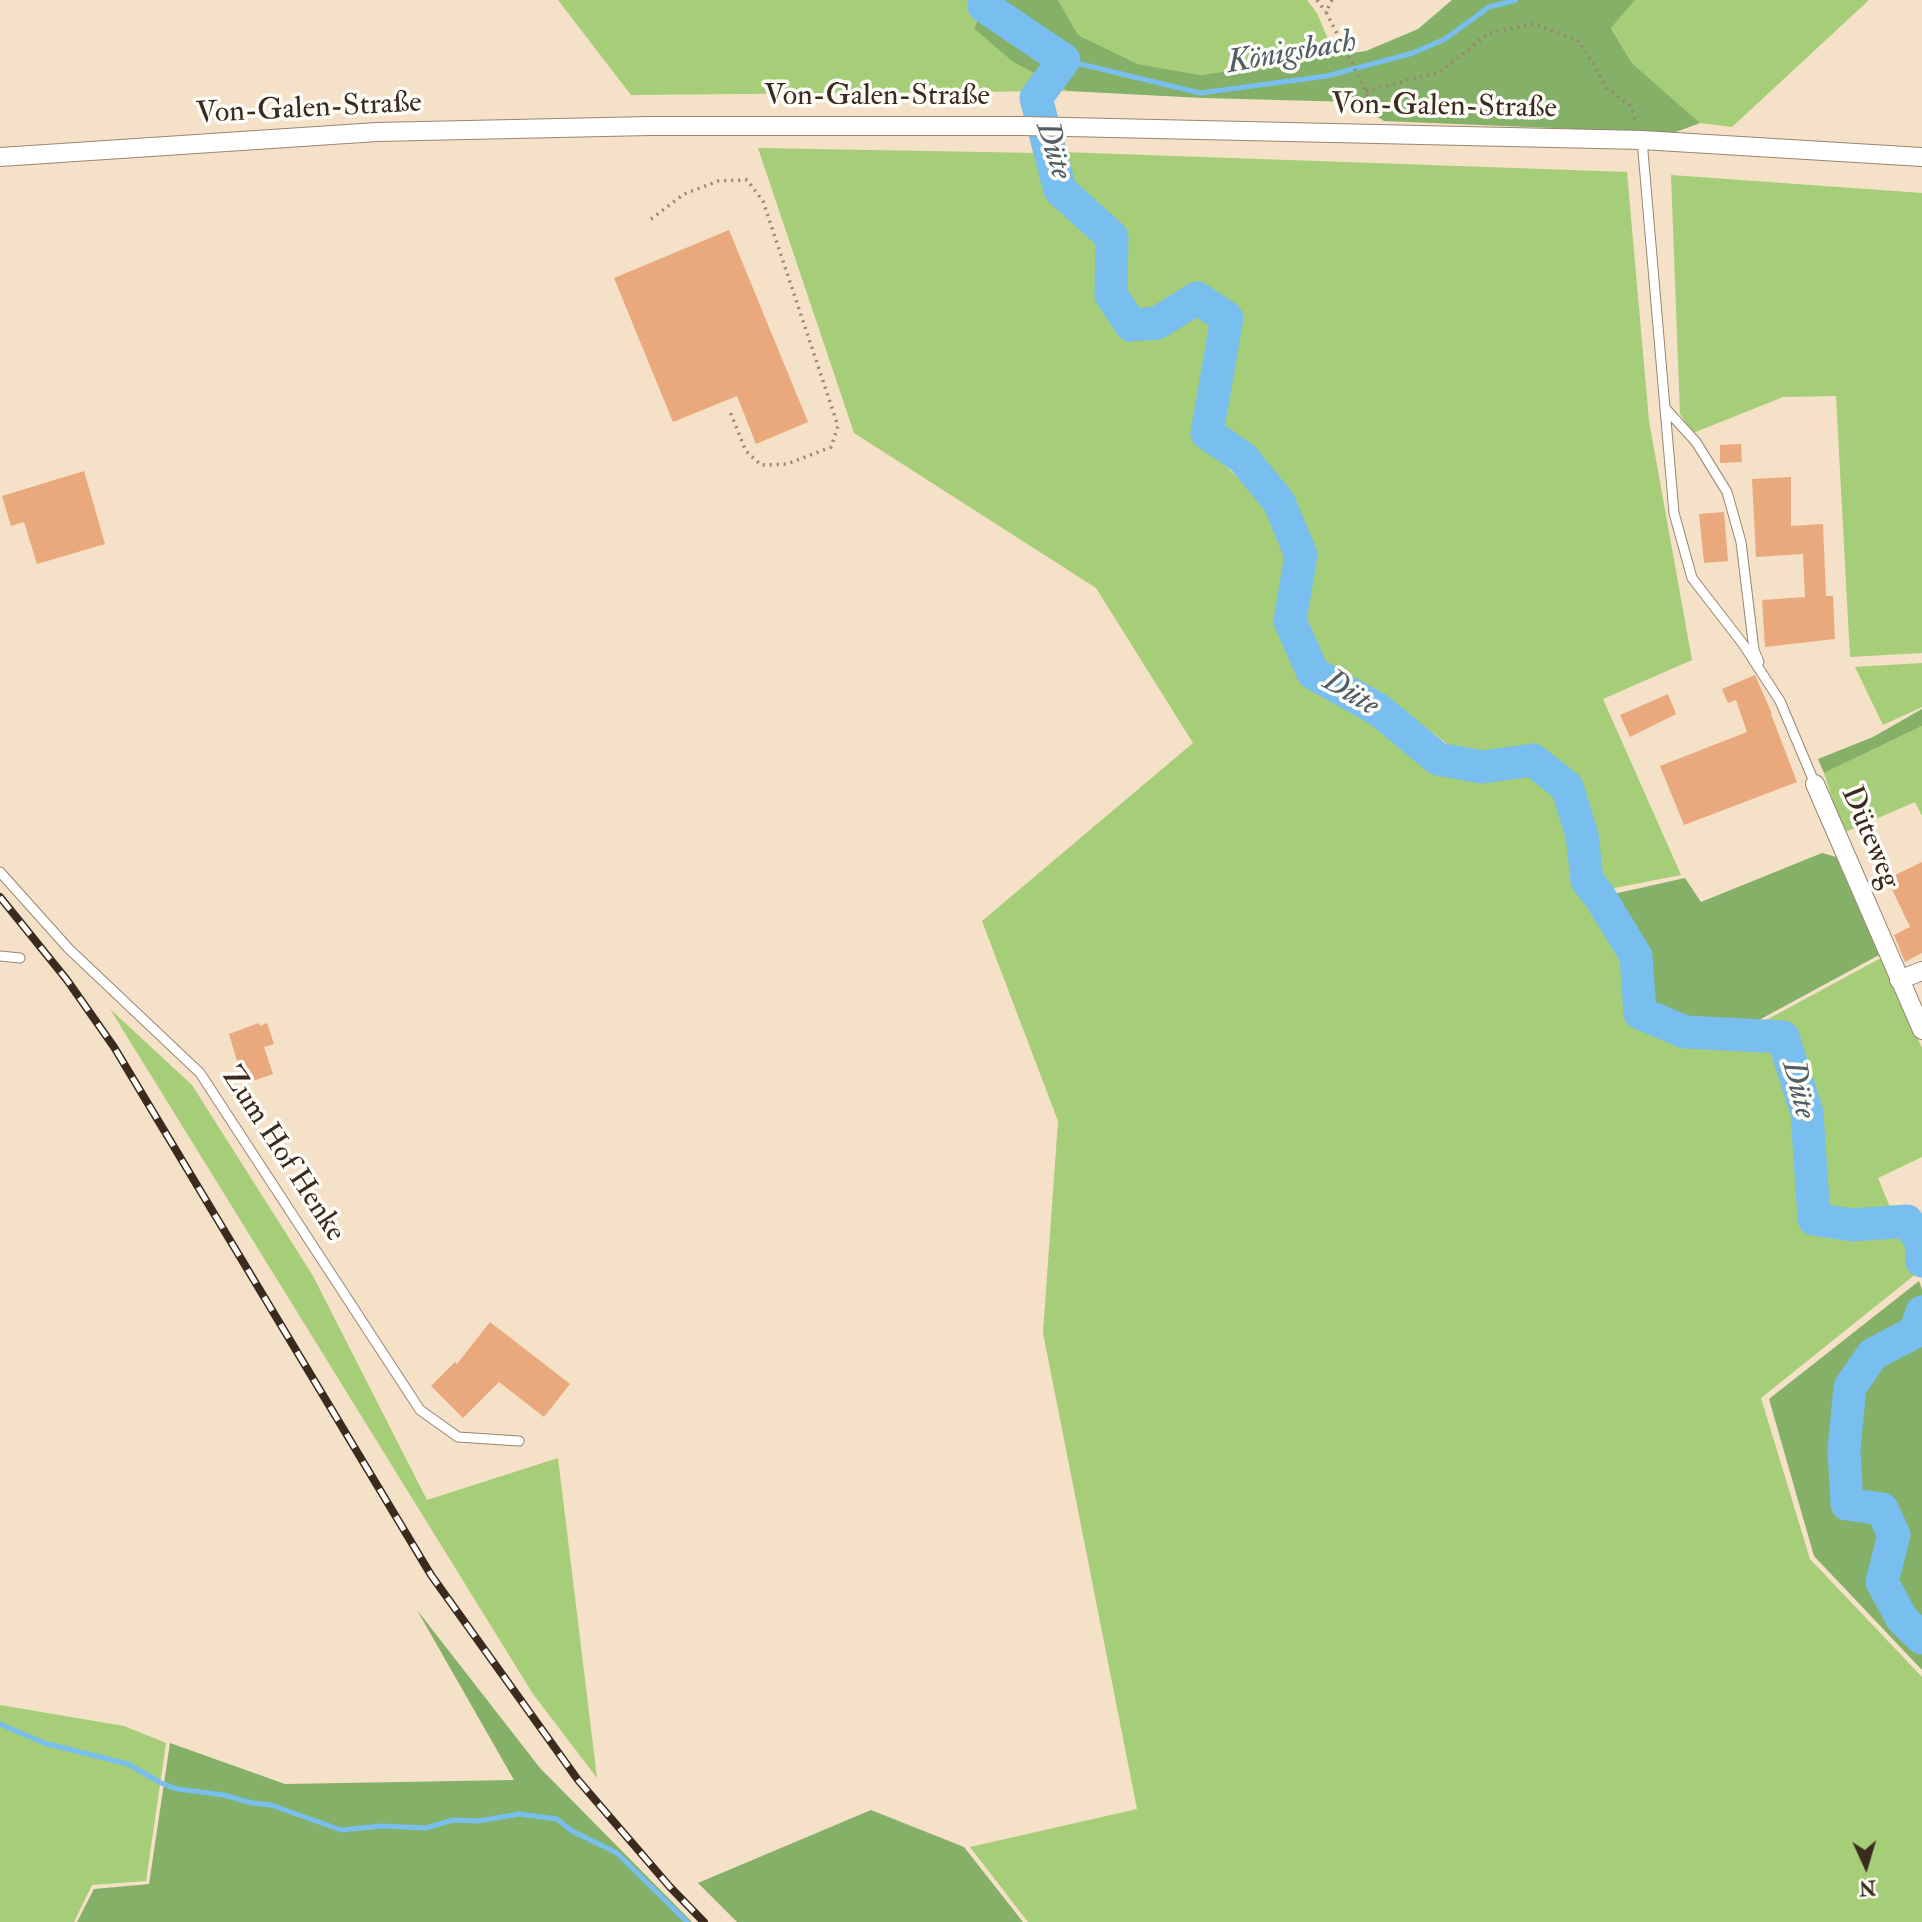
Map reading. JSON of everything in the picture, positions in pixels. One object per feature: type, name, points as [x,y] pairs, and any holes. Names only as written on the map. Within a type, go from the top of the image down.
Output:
[{"type":"street","name":"Von-Galen-Straße","points":[[0,157],[377,132],[649,126],[1062,126],[1642,140],[1922,157]]},
{"type":"street","name":"Düteweg","points":[[1815,784],[1922,1030]]},
{"type":"street","points":[[1899,980],[1922,971]]},
{"type":"lane","points":[[1642,140],[1674,513],[1692,578],[1743,644],[1780,701],[1815,784]]},
{"type":"lane","points":[[1665,408],[1696,442],[1727,492],[1741,542],[1754,650],[1764,677]]},
{"type":"lane","name":"Zum Hof Henke","points":[[0,872],[69,949],[200,1073],[420,1410],[458,1437],[519,1441]]},
{"type":"lane","points":[[0,956],[20,958]]},
{"type":"path","points":[[1317,0],[1326,12],[1366,91],[1377,134]]},
{"type":"path","points":[[1326,12],[1332,0]]},
{"type":"path","points":[[1366,91],[1440,72],[1489,33],[1534,24],[1578,41],[1607,88],[1630,106],[1642,140]]},
{"type":"path","points":[[651,219],[684,194],[718,181],[747,180],[763,201],[838,426],[831,447],[787,464],[761,465],[746,451],[730,412]]},
{"type":"green space","points":[[558,0],[986,0],[974,29],[1013,62],[1068,91],[631,95]]},
{"type":"green space","points":[[986,0],[1058,0],[1078,35],[1138,64],[1201,75],[1366,51],[1418,29],[1452,0],[1635,0],[1611,28],[1632,63],[1700,123],[1673,133],[1384,121],[1354,102],[1068,91],[1013,62],[974,29]]},
{"type":"green space","points":[[1058,0],[1307,0],[1317,13],[1335,56],[1201,75],[1138,64],[1078,35]]},
{"type":"green space","points":[[1635,0],[1869,0],[1732,127],[1700,123],[1632,63],[1611,27]]},
{"type":"green space","points":[[758,148],[1038,153],[1048,196],[1102,242],[1100,299],[1125,338],[1161,337],[1197,313],[1215,322],[1196,437],[1257,496],[1289,555],[1277,621],[1303,681],[1375,723],[1428,769],[1475,778],[1525,770],[1559,794],[1574,841],[1577,888],[1628,958],[1636,1020],[1682,1042],[1777,1045],[1800,1117],[1805,1225],[1852,1238],[1901,1231],[1917,1273],[1761,1398],[1810,1559],[1922,1677],[1922,1922],[1028,1922],[970,1847],[1137,1809],[1043,1333],[1058,1121],[982,921],[1193,743],[1096,588],[854,433]]},
{"type":"green space","points":[[1062,152],[1627,172],[1649,421],[1692,660],[1603,699],[1681,875],[1604,890],[1592,876],[1593,834],[1580,783],[1535,745],[1460,754],[1377,690],[1316,657],[1300,617],[1313,554],[1292,496],[1249,448],[1218,426],[1241,317],[1197,285],[1152,315],[1136,316],[1121,292],[1120,231],[1065,184]]},
{"type":"green space","points":[[1671,175],[1922,193],[1922,653],[1850,657],[1836,396],[1783,397],[1693,433],[1680,414]]},
{"type":"green space","points":[[1922,663],[1922,707],[1883,725],[1855,667]]},
{"type":"green space","points":[[1922,709],[1922,726],[1824,773],[1818,759],[1873,737]]},
{"type":"green space","points":[[1922,726],[1922,816],[1915,802],[1843,833],[1824,773]]},
{"type":"green space","points":[[1822,853],[1836,857],[1879,955],[1735,1033],[1685,1032],[1640,1013],[1636,956],[1600,897],[1685,878],[1701,902]]},
{"type":"green space","points":[[1881,958],[1922,1048],[1922,1157],[1878,1178],[1892,1212],[1849,1216],[1821,1210],[1818,1109],[1790,1027],[1755,1026]]},
{"type":"green space","points":[[110,1009],[192,1085],[313,1276],[427,1500],[558,1458],[597,1778],[533,1694]]},
{"type":"green space","points":[[1919,1281],[1922,1289],[1922,1670],[1814,1556],[1769,1399]]},
{"type":"green space","points":[[417,1610],[540,1768],[692,1922],[77,1922],[94,1889],[149,1884],[170,1743],[285,1784],[514,1780]]},
{"type":"green space","points":[[0,1705],[124,1726],[166,1743],[146,1881],[92,1885],[74,1922],[0,1922]]},
{"type":"green space","points":[[871,1810],[964,1847],[1023,1922],[737,1922],[698,1883]]},
{"type":"building","points":[[729,230],[808,422],[756,444],[737,396],[673,422],[614,278]]},
{"type":"building","points":[[1741,444],[1742,462],[1720,463],[1720,445]]},
{"type":"building","points":[[84,471],[105,544],[37,564],[24,522],[11,526],[2,496]]},
{"type":"building","points":[[1791,477],[1791,526],[1823,524],[1826,596],[1833,596],[1835,639],[1765,647],[1762,600],[1805,597],[1803,554],[1756,557],[1752,479]]},
{"type":"building","points":[[1724,512],[1728,561],[1704,563],[1699,514]]},
{"type":"building","points":[[1755,675],[1797,782],[1684,825],[1660,766],[1747,732],[1736,700],[1728,703],[1722,689]]},
{"type":"building","points":[[1668,694],[1676,714],[1630,737],[1620,715]]},
{"type":"building","points":[[1922,862],[1922,953],[1905,962],[1894,935],[1910,927],[1887,879]]},
{"type":"building","points":[[259,1023],[260,1026],[267,1023],[274,1044],[264,1047],[273,1074],[244,1084],[229,1034]]},
{"type":"building","points":[[490,1322],[570,1384],[544,1417],[499,1382],[463,1418],[431,1386],[455,1362],[457,1364]]},
{"type":"waterway","name":"Düte","points":[[989,0],[984,6],[1064,60],[1036,98],[1060,190],[1112,237],[1111,295],[1131,325],[1157,323],[1197,298],[1227,318],[1207,433],[1243,458],[1279,502],[1301,555],[1290,621],[1313,673],[1379,710],[1438,759],[1482,767],[1533,760],[1567,787],[1582,835],[1587,881],[1600,897],[1636,956],[1640,1013],[1685,1032],[1783,1037],[1807,1113],[1814,1219],[1852,1225],[1907,1221],[1921,1241],[1922,1261]]},
{"type":"waterway","name":"Königsbach","points":[[1064,60],[1200,93],[1327,76],[1413,53],[1445,39],[1489,7],[1516,0]]},
{"type":"waterway","name":"Düte","points":[[1922,1312],[1915,1332],[1873,1354],[1850,1387],[1844,1449],[1847,1504],[1882,1509],[1894,1535],[1882,1582],[1902,1619],[1922,1638]]},
{"type":"waterway","points":[[0,1724],[44,1743],[128,1764],[177,1789],[271,1805],[341,1830],[382,1826],[426,1828],[453,1820],[478,1821],[519,1814],[557,1819],[572,1831],[617,1853],[687,1922]]},
{"type":"railway","points":[[0,897],[67,980],[114,1047],[431,1575],[578,1780],[670,1887],[704,1922]]}]
